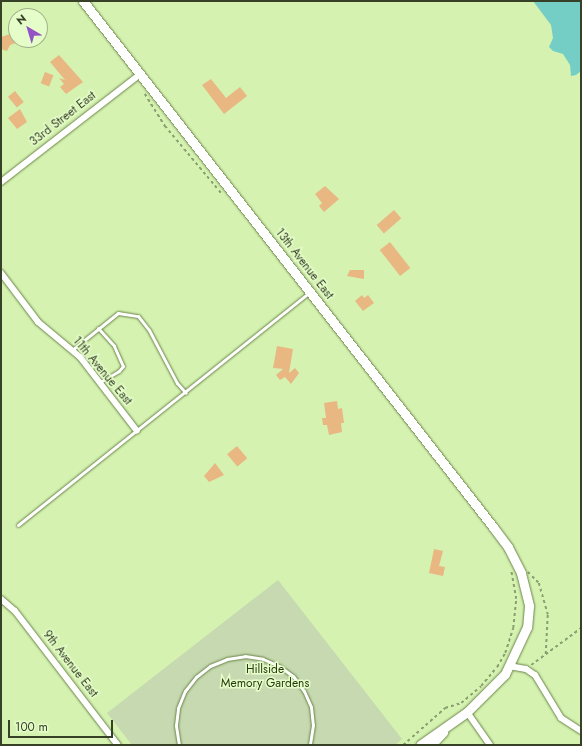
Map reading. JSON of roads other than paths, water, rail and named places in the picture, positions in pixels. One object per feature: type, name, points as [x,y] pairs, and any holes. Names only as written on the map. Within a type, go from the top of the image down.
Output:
[{"type":"main road","name":"13th Avenue East","points":[[83,1],[505,543],[529,606],[527,627],[505,674],[468,712],[447,728]]},
{"type":"main road","points":[[420,745],[447,728]]},
{"type":"main road","points":[[430,745],[447,728]]},
{"type":"street","name":"33rd Street East","points":[[1,182],[140,74]]},
{"type":"street","name":"11th Avenue East","points":[[1,273],[38,322],[72,350],[137,431]]},
{"type":"street","name":"9th Avenue East","points":[[1,599],[15,611],[118,745]]},
{"type":"street","points":[[510,666],[526,669],[542,684],[561,718],[581,731]]},
{"type":"street","points":[[468,712],[490,745]]},
{"type":"lane","points":[[18,525],[186,393],[310,292]]},
{"type":"lane","points":[[72,350],[118,313],[138,316],[149,330],[178,383],[186,393]]},
{"type":"lane","points":[[98,328],[114,346],[123,366],[120,371],[100,383]]},
{"type":"lane","points":[[179,745],[176,725],[178,708],[185,691],[196,677],[210,666],[227,659],[245,656],[263,659],[279,666],[293,676],[304,691],[311,707],[313,725],[310,745]]},
{"type":"water","points":[[533,1],[581,1],[581,71],[576,75],[571,76],[570,65],[563,54],[553,51],[549,47],[553,38],[551,25]]},
{"type":"park label","name":"Hillside Memory Gardens","points":[[265,677]]}]
